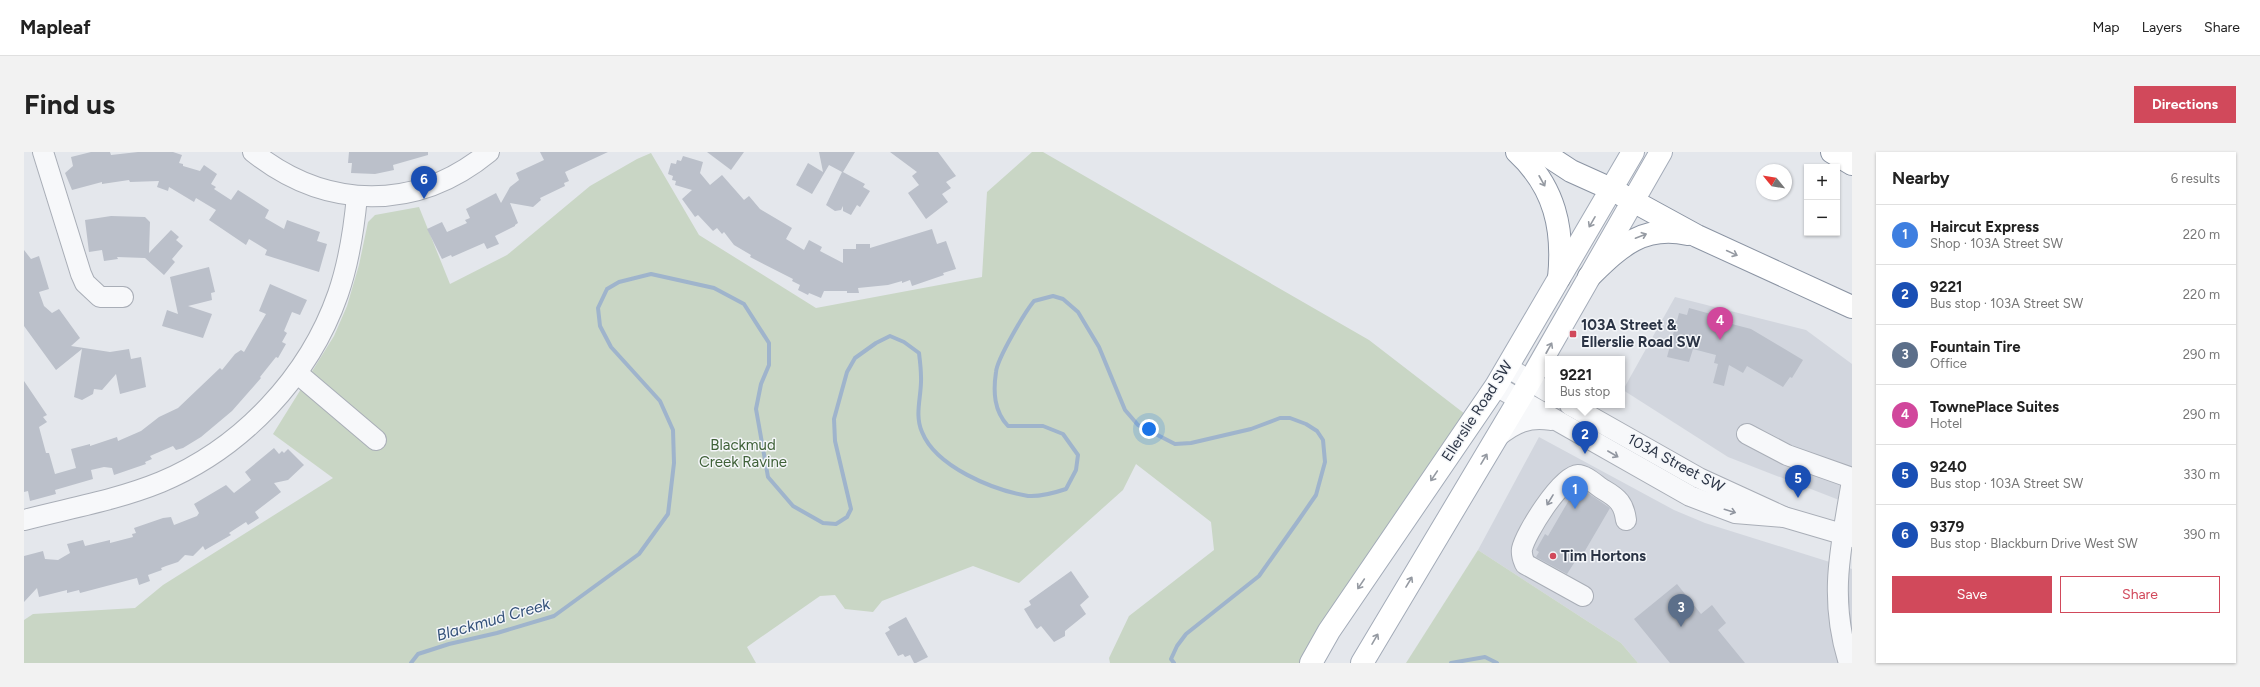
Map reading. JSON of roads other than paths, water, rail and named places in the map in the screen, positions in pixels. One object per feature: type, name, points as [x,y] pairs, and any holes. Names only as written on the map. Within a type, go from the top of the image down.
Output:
[{"type":"main road","points":[[1517,152],[1532,166],[1540,178],[1554,209],[1562,249],[1559,278]]},
{"type":"main road","points":[[1542,152],[1571,171],[1633,200],[1697,236],[1851,307]]},
{"type":"main road","points":[[1832,152],[1852,164]]},
{"type":"main road","name":"Ellerslie Road SW","points":[[1311,663],[1329,631],[1496,386],[1631,155]]},
{"type":"main road","name":"Ellerslie Road SW","points":[[1550,356],[1589,277],[1656,161]]},
{"type":"main road","points":[[1589,277],[1617,250],[1641,236],[1659,232],[1686,233],[1697,236]]},
{"type":"main road","name":"Ellerslie Road SW","points":[[1362,663],[1389,615],[1497,438],[1532,391],[1545,365]]},
{"type":"street","points":[[43,152],[77,263],[85,283],[100,297],[123,297]]},
{"type":"street","points":[[253,152],[276,169],[311,186],[357,196],[397,195],[427,187],[464,171],[489,152]]},
{"type":"street","points":[[24,520],[138,490],[192,466],[222,447],[254,421],[297,373],[320,335],[338,294],[350,247],[357,196]]},
{"type":"street","name":"103A Street SW","points":[[1507,367],[1532,391],[1555,421],[1671,487],[1707,504],[1735,513],[1784,517]]},
{"type":"street","points":[[297,373],[376,440]]},
{"type":"street","name":"103A Street SW","points":[[1496,386],[1532,391]]},
{"type":"street","name":"103A Street SW","points":[[1575,408],[1685,471],[1784,517],[1848,536]]},
{"type":"street","points":[[1497,438],[1520,421],[1531,418],[1555,421]]},
{"type":"street","points":[[1747,434],[1787,455],[1852,478]]},
{"type":"street","points":[[1583,596],[1525,564],[1522,557],[1522,550],[1527,538],[1557,489],[1568,478],[1575,476],[1583,477],[1618,498],[1624,510],[1626,520]]},
{"type":"street","points":[[1849,663],[1842,635],[1836,594],[1837,570],[1848,536],[1852,481]]},
{"type":"waterway","name":"Blackmud Creek","points":[[411,663],[418,654],[449,644],[497,633],[554,616],[639,554],[668,514],[674,463],[673,430],[660,401],[611,347],[600,326],[598,308],[607,289],[619,282],[651,274],[714,288],[744,304],[769,343],[769,365],[761,384],[756,409],[768,477],[793,506],[823,523],[836,524],[847,517],[851,509],[835,441],[834,419],[847,372],[855,358],[876,343],[890,336],[904,342],[919,353],[921,384],[918,411],[920,425],[929,445],[940,456],[952,466],[967,475],[1014,493],[1028,496],[1038,496],[1066,489],[1076,470],[1078,455],[1063,434],[1043,426],[1008,426],[997,408],[995,394],[996,372],[1001,357],[1018,325],[1034,301],[1053,296],[1063,299],[1078,312],[1099,347],[1125,410],[1138,425],[1175,444],[1191,443],[1251,429],[1280,418],[1290,418],[1306,424],[1317,431],[1323,440],[1325,462],[1316,495],[1259,576],[1186,634],[1177,646],[1171,659],[1174,663]]},
{"type":"waterway","name":"Blackmud Creek","points":[[1451,663],[1485,657],[1497,663]]},
{"type":"place","name":"9379","points":[[424,199]]},
{"type":"place","name":"103A Street & Ellerslie Road SW","points":[[1573,334]]},
{"type":"place","name":"TownePlace Suites","points":[[1720,340]]},
{"type":"place","name":"9221","points":[[1585,454]]},
{"type":"place","name":"9240","points":[[1798,498]]},
{"type":"place","name":"Haircut Express","points":[[1575,509]]},
{"type":"place","name":"Tim Hortons","points":[[1553,556]]},
{"type":"place","name":"Fountain Tire","points":[[1681,627]]},
{"type":"park label","name":"Blackmud Creek Ravine","points":[[743,454]]}]
